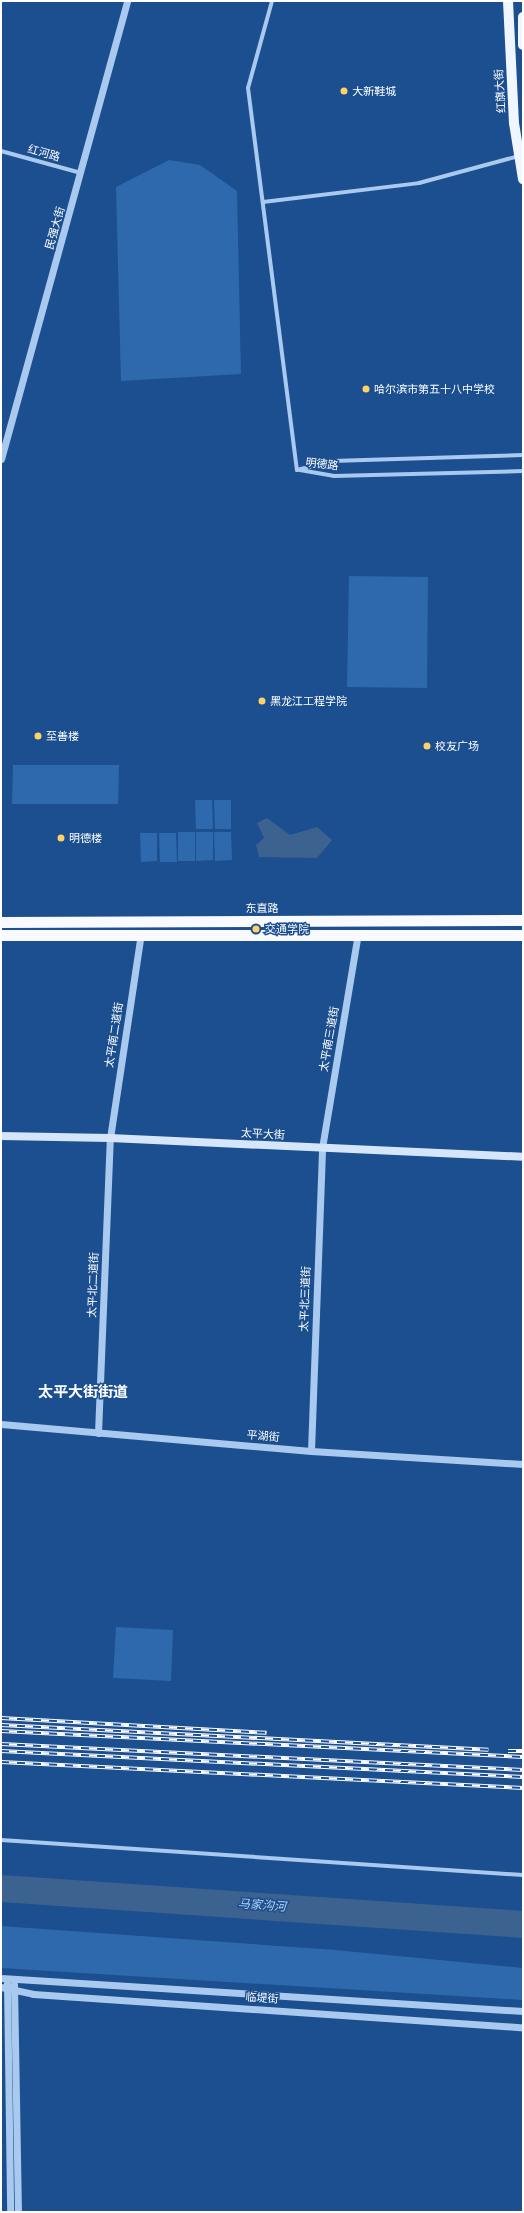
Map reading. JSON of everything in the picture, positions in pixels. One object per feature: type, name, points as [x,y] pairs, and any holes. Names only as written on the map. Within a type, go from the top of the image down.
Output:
[{"type":"highway","name":"东直路","points":[[1,922],[523,920]]},
{"type":"highway","points":[[1,935],[523,935]]},
{"type":"main road","name":"红旗大街","points":[[508,1],[510,67],[523,179]]},
{"type":"main road","points":[[523,17],[523,45]]},
{"type":"main road","name":"太平大街","points":[[1,1136],[110,1138],[523,1157]]},
{"type":"street","name":"民强大街","points":[[1,459],[82,174],[127,1]]},
{"type":"street","points":[[272,1],[248,88],[297,470]]},
{"type":"street","name":"红河路","points":[[1,151],[82,174]]},
{"type":"street","points":[[263,202],[419,183],[521,156]]},
{"type":"street","name":"明德路","points":[[297,470],[332,461],[523,455]]},
{"type":"street","name":"明德路","points":[[297,470],[334,476],[523,471]]},
{"type":"street","name":"太平南二道街","points":[[110,1138],[141,934]]},
{"type":"street","name":"太平南三道街","points":[[322,1148],[358,934]]},
{"type":"street","name":"太平北二道街","points":[[98,1433],[110,1138]]},
{"type":"street","name":"太平北三道街","points":[[311,1451],[322,1148]]},
{"type":"street","name":"平湖街","points":[[1,1424],[311,1451],[523,1464]]},
{"type":"street","points":[[1,1840],[523,1875]]},
{"type":"street","points":[[7,1978],[18,2212]]},
{"type":"street","name":"临堤街","points":[[7,1978],[523,2011]]},
{"type":"street","points":[[8,1987],[10,2212]]},
{"type":"street","name":"临堤街","points":[[8,1987],[33,1994],[523,2027]]},
{"type":"shaded area","points":[[169,160],[200,165],[237,191],[241,374],[121,381],[116,187]]},
{"type":"shaded area","points":[[349,576],[428,577],[427,688],[347,687]]},
{"type":"shaded area","points":[[13,765],[119,765],[118,804],[12,804]]},
{"type":"shaded area","points":[[195,800],[212,800],[213,829],[196,829]]},
{"type":"shaded area","points":[[214,800],[231,800],[231,829],[215,829]]},
{"type":"shaded area","points":[[178,832],[195,832],[195,861],[178,861]]},
{"type":"shaded area","points":[[196,832],[213,832],[213,860],[196,861]]},
{"type":"shaded area","points":[[214,832],[231,832],[232,860],[215,861]]},
{"type":"shaded area","points":[[140,833],[157,833],[157,861],[141,862]]},
{"type":"shaded area","points":[[159,833],[176,833],[177,862],[160,862]]},
{"type":"shaded area","points":[[116,1627],[173,1630],[171,1681],[113,1678]]},
{"type":"shaded area","points":[[1,1926],[335,1950],[523,1968],[523,2000],[1,1968]]},
{"type":"water","points":[[267,818],[290,835],[317,827],[332,840],[317,858],[259,857],[256,845],[264,838],[257,823]]},
{"type":"water","name":"马家沟河","points":[[1,1875],[523,1911],[523,1938],[1,1902]]},
{"type":"railway","points":[[1,1718],[267,1733]]},
{"type":"railway","points":[[1,1725],[488,1750]]},
{"type":"railway","points":[[1,1731],[523,1757]]},
{"type":"railway","points":[[1,1744],[523,1770]]},
{"type":"railway","points":[[1,1751],[523,1777]]},
{"type":"railway","points":[[508,1751],[523,1751]]},
{"type":"railway","points":[[1,1762],[523,1788]]},
{"type":"place","name":"大新鞋城","points":[[344,91]]},
{"type":"place","name":"哈尔滨市第五十八中学校","points":[[366,389]]},
{"type":"place","name":"黑龙江工程学院","points":[[262,701]]},
{"type":"place","name":"至善楼","points":[[38,736]]},
{"type":"place","name":"校友广场","points":[[427,746]]},
{"type":"place","name":"明德楼","points":[[61,838]]},
{"type":"place","name":"交通学院","points":[[256,929]]},
{"type":"district","name":"太平大街街道","points":[[83,1392]]}]
